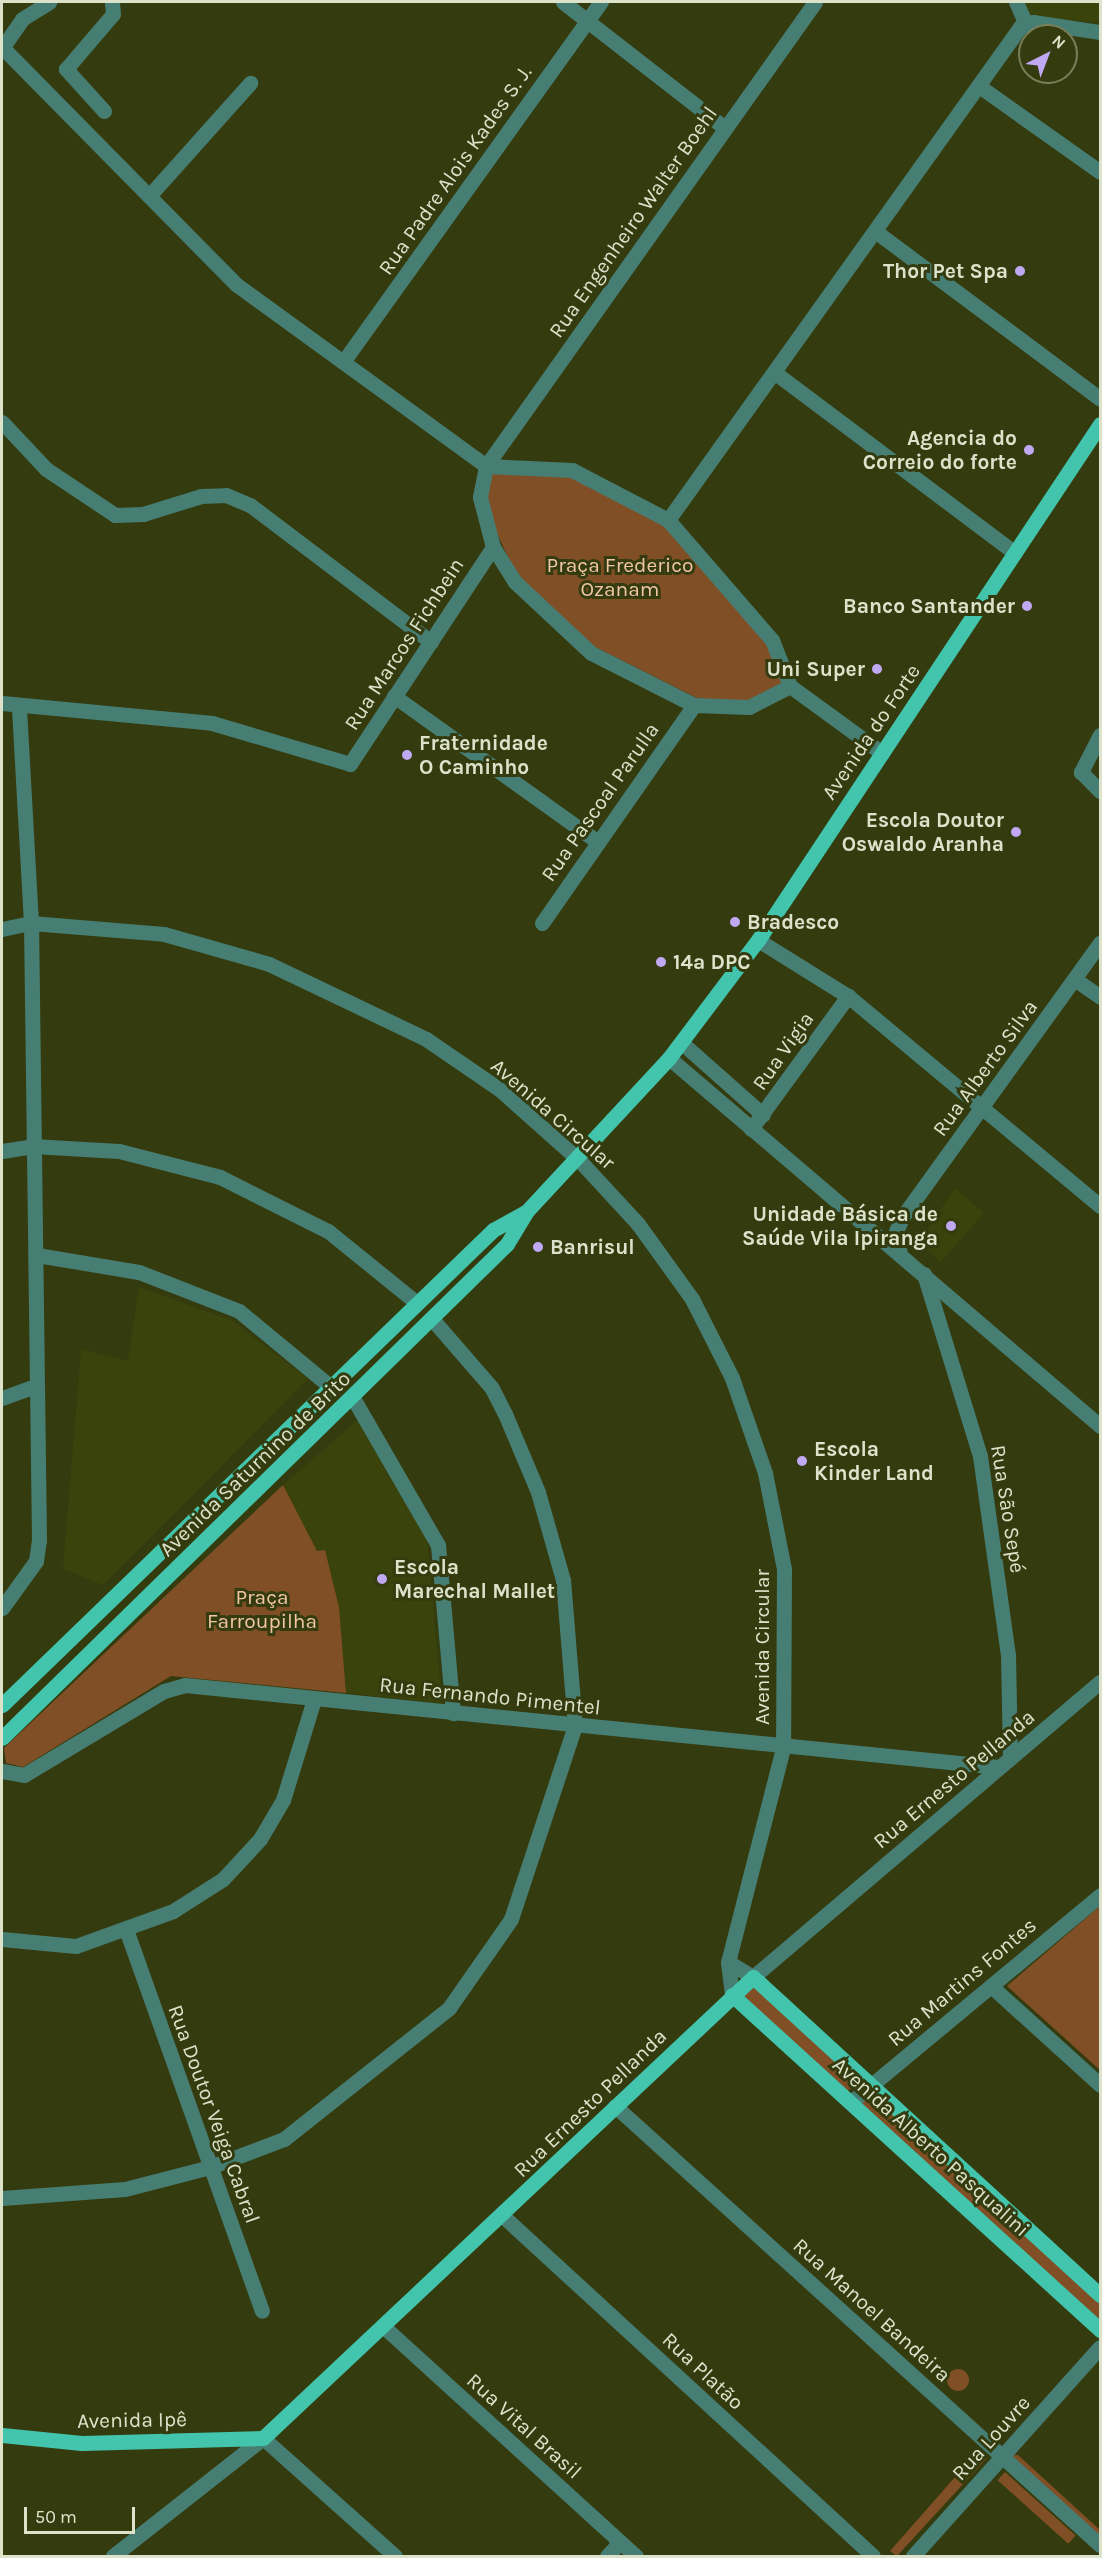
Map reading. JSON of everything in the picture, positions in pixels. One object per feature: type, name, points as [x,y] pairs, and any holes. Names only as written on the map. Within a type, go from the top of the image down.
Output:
[{"type":"main road","name":"Avenida do Forte","points":[[669,1058],[758,940],[1101,423]]},
{"type":"main road","name":"Avenida Saturnino de Brito","points":[[2,1738],[353,1398],[507,1244],[526,1212],[579,1160],[669,1058]]},
{"type":"main road","name":"Avenida Saturnino de Brito","points":[[2,1705],[493,1230],[526,1212]]},
{"type":"main road","points":[[337,1382],[353,1398]]},
{"type":"main road","name":"Rua Ernesto Pellanda","points":[[263,2438],[504,2217],[615,2106],[753,1977]]},
{"type":"main road","name":"Avenida Alberto Pasqualini","points":[[753,1977],[1101,2295]]},
{"type":"main road","name":"Avenida Alberto Pasqualini","points":[[732,1995],[1101,2330]]},
{"type":"main road","name":"Avenida Ipê","points":[[2,2435],[82,2443],[263,2438]]},
{"type":"street","points":[[49,2],[22,20],[2,47],[237,285],[486,466],[572,470],[668,520],[771,640],[790,686],[882,753]]},
{"type":"street","points":[[104,111],[66,69],[113,14],[112,2]]},
{"type":"street","points":[[563,2],[725,128]]},
{"type":"street","name":"Rua Padre Alois Kades S. J.","points":[[343,363],[601,2]]},
{"type":"street","name":"Rua Engenheiro Walter Boehl","points":[[486,466],[815,2]]},
{"type":"street","points":[[1016,2],[1025,22]]},
{"type":"street","points":[[1025,22],[1101,32]]},
{"type":"street","points":[[668,520],[1025,22]]},
{"type":"street","points":[[149,196],[250,83]]},
{"type":"street","points":[[979,86],[1101,172]]},
{"type":"street","points":[[875,231],[1101,399]]},
{"type":"street","points":[[774,372],[1015,553]]},
{"type":"street","points":[[2,422],[72,489],[115,514],[143,514],[201,496],[226,495],[250,505],[431,642]]},
{"type":"street","points":[[486,466],[480,497],[493,547],[515,582],[591,653],[694,705],[749,707],[790,686]]},
{"type":"street","name":"Rua Marcos Fichbein","points":[[7,702],[212,723],[350,764],[493,547]]},
{"type":"street","points":[[394,696],[598,842]]},
{"type":"street","points":[[2,1608],[39,1550],[33,1387],[37,1255],[32,1146],[32,923],[7,702]]},
{"type":"street","name":"Rua Pascoal Parulla","points":[[542,923],[694,705]]},
{"type":"street","points":[[1101,735],[1080,772],[1101,791]]},
{"type":"street","name":"Avenida Circular","points":[[2,929],[32,923],[164,934],[269,964],[426,1039],[500,1089],[579,1160],[638,1224],[692,1299],[732,1378],[765,1473],[784,1569],[783,1748],[728,1962],[732,1995]]},
{"type":"street","points":[[758,940],[848,996],[985,1106],[1101,1206]]},
{"type":"street","name":"Rua Alberto Silva","points":[[900,1255],[896,1231],[903,1216],[1101,943]]},
{"type":"street","points":[[1076,980],[1101,997]]},
{"type":"street","name":"Rua Vigia","points":[[752,1129],[848,996]]},
{"type":"street","points":[[682,1043],[763,1114]]},
{"type":"street","points":[[669,1058],[1101,1426]]},
{"type":"street","points":[[2,1151],[32,1146],[155,1157],[241,1185],[328,1231],[417,1303]]},
{"type":"street","points":[[869,1229],[903,1216]]},
{"type":"street","points":[[37,1255],[139,1272],[239,1311],[337,1382]]},
{"type":"street","name":"Rua São Sepé","points":[[924,1274],[980,1456],[1008,1654],[1004,1763]]},
{"type":"street","points":[[2,2198],[125,2189],[210,2167],[284,2139],[368,2077],[469,1986],[511,1919],[575,1726],[563,1580],[538,1492],[491,1387],[432,1319]]},
{"type":"street","points":[[2,1398],[33,1387]]},
{"type":"street","points":[[353,1398],[438,1545],[453,1713]]},
{"type":"street","name":"Rua Ernesto Pellanda","points":[[753,1977],[1101,1682]]},
{"type":"street","name":"Rua Fernando Pimentel","points":[[2,1771],[24,1774],[173,1687],[453,1713],[783,1748],[1004,1763]]},
{"type":"street","points":[[2,1939],[76,1946],[127,1932],[210,1889],[252,1848],[292,1781],[314,1700]]},
{"type":"street","name":"Rua Martins Fontes","points":[[851,2102],[1101,1895]]},
{"type":"street","name":"Rua Doutor Veiga Cabral","points":[[127,1932],[262,2311]]},
{"type":"street","points":[[728,1962],[753,1977]]},
{"type":"street","points":[[991,1986],[1101,2085]]},
{"type":"street","name":"Rua Manoel Bandeira","points":[[615,2106],[1101,2545]]},
{"type":"street","name":"Rua Platão","points":[[504,2217],[873,2556]]},
{"type":"street","name":"Rua Vital Brasil","points":[[384,2327],[636,2556]]},
{"type":"street","name":"Rua Louvre","points":[[913,2556],[1101,2347]]},
{"type":"street","points":[[263,2438],[395,2556]]},
{"type":"street","name":"Rua Ernesto Pellanda","points":[[113,2556],[136,2552],[263,2438]]},
{"type":"street","points":[[607,2556],[620,2542]]},
{"type":"shaded area","points":[[1021,2],[1100,2],[1100,22],[1027,19]]},
{"type":"shaded area","name":"Unidade Básica de Saúde Vila Ipiranga","points":[[955,1188],[984,1213],[941,1262],[918,1243]]},
{"type":"shaded area","points":[[139,1287],[233,1321],[308,1379],[103,1585],[63,1569],[81,1349],[128,1361]]},
{"type":"shaded area","name":"Escola Marechal Mallet","points":[[358,1420],[427,1538],[442,1703],[346,1693],[339,1607],[325,1550],[317,1551],[283,1485]]},
{"type":"green space","name":"Praça Frederico Ozanam","points":[[573,469],[664,523],[767,641],[783,683],[748,703],[697,698],[593,646],[517,577],[486,509],[490,470]]},
{"type":"green space","name":"Praça Farroupilha","points":[[283,1485],[317,1551],[325,1550],[339,1607],[346,1693],[171,1676],[23,1767],[6,1763],[4,1748]]},
{"type":"green space","points":[[1100,1906],[1100,2070],[1007,1986]]},
{"type":"green space","points":[[753,1982],[860,2083],[847,2091],[737,1995]]},
{"type":"green space","points":[[870,2091],[1100,2304],[1100,2325],[858,2104]]},
{"type":"green space","points":[[958,2369],[966,2372],[969,2380],[966,2388],[958,2391],[950,2388],[947,2380],[950,2372]]},
{"type":"green space","points":[[978,2451],[987,2458],[897,2556],[890,2551]]},
{"type":"green space","points":[[1018,2455],[1100,2530],[1100,2538],[1008,2456]]},
{"type":"green space","points":[[1005,2472],[1076,2536],[1068,2544],[998,2480]]},
{"type":"place","name":"Thor Pet Spa","points":[[1020,271]]},
{"type":"place","name":"Agencia do Correio do forte","points":[[1029,450]]},
{"type":"place","name":"Banco Santander","points":[[1027,606]]},
{"type":"place","name":"Uni Super","points":[[877,669]]},
{"type":"place","name":"Fraternidade O Caminho","points":[[407,755]]},
{"type":"place","name":"Escola Doutor Oswaldo Aranha","points":[[1016,832]]},
{"type":"place","name":"Bradesco","points":[[735,922]]},
{"type":"place","name":"14ª DPC","points":[[661,962]]},
{"type":"place","name":"Unidade Básica de Saúde Vila Ipiranga","points":[[951,1226]]},
{"type":"place","name":"Banrisul","points":[[538,1247]]},
{"type":"place","name":"Escola Kinder Land","points":[[802,1461]]},
{"type":"place","name":"Escola Marechal Mallet","points":[[382,1579]]}]
